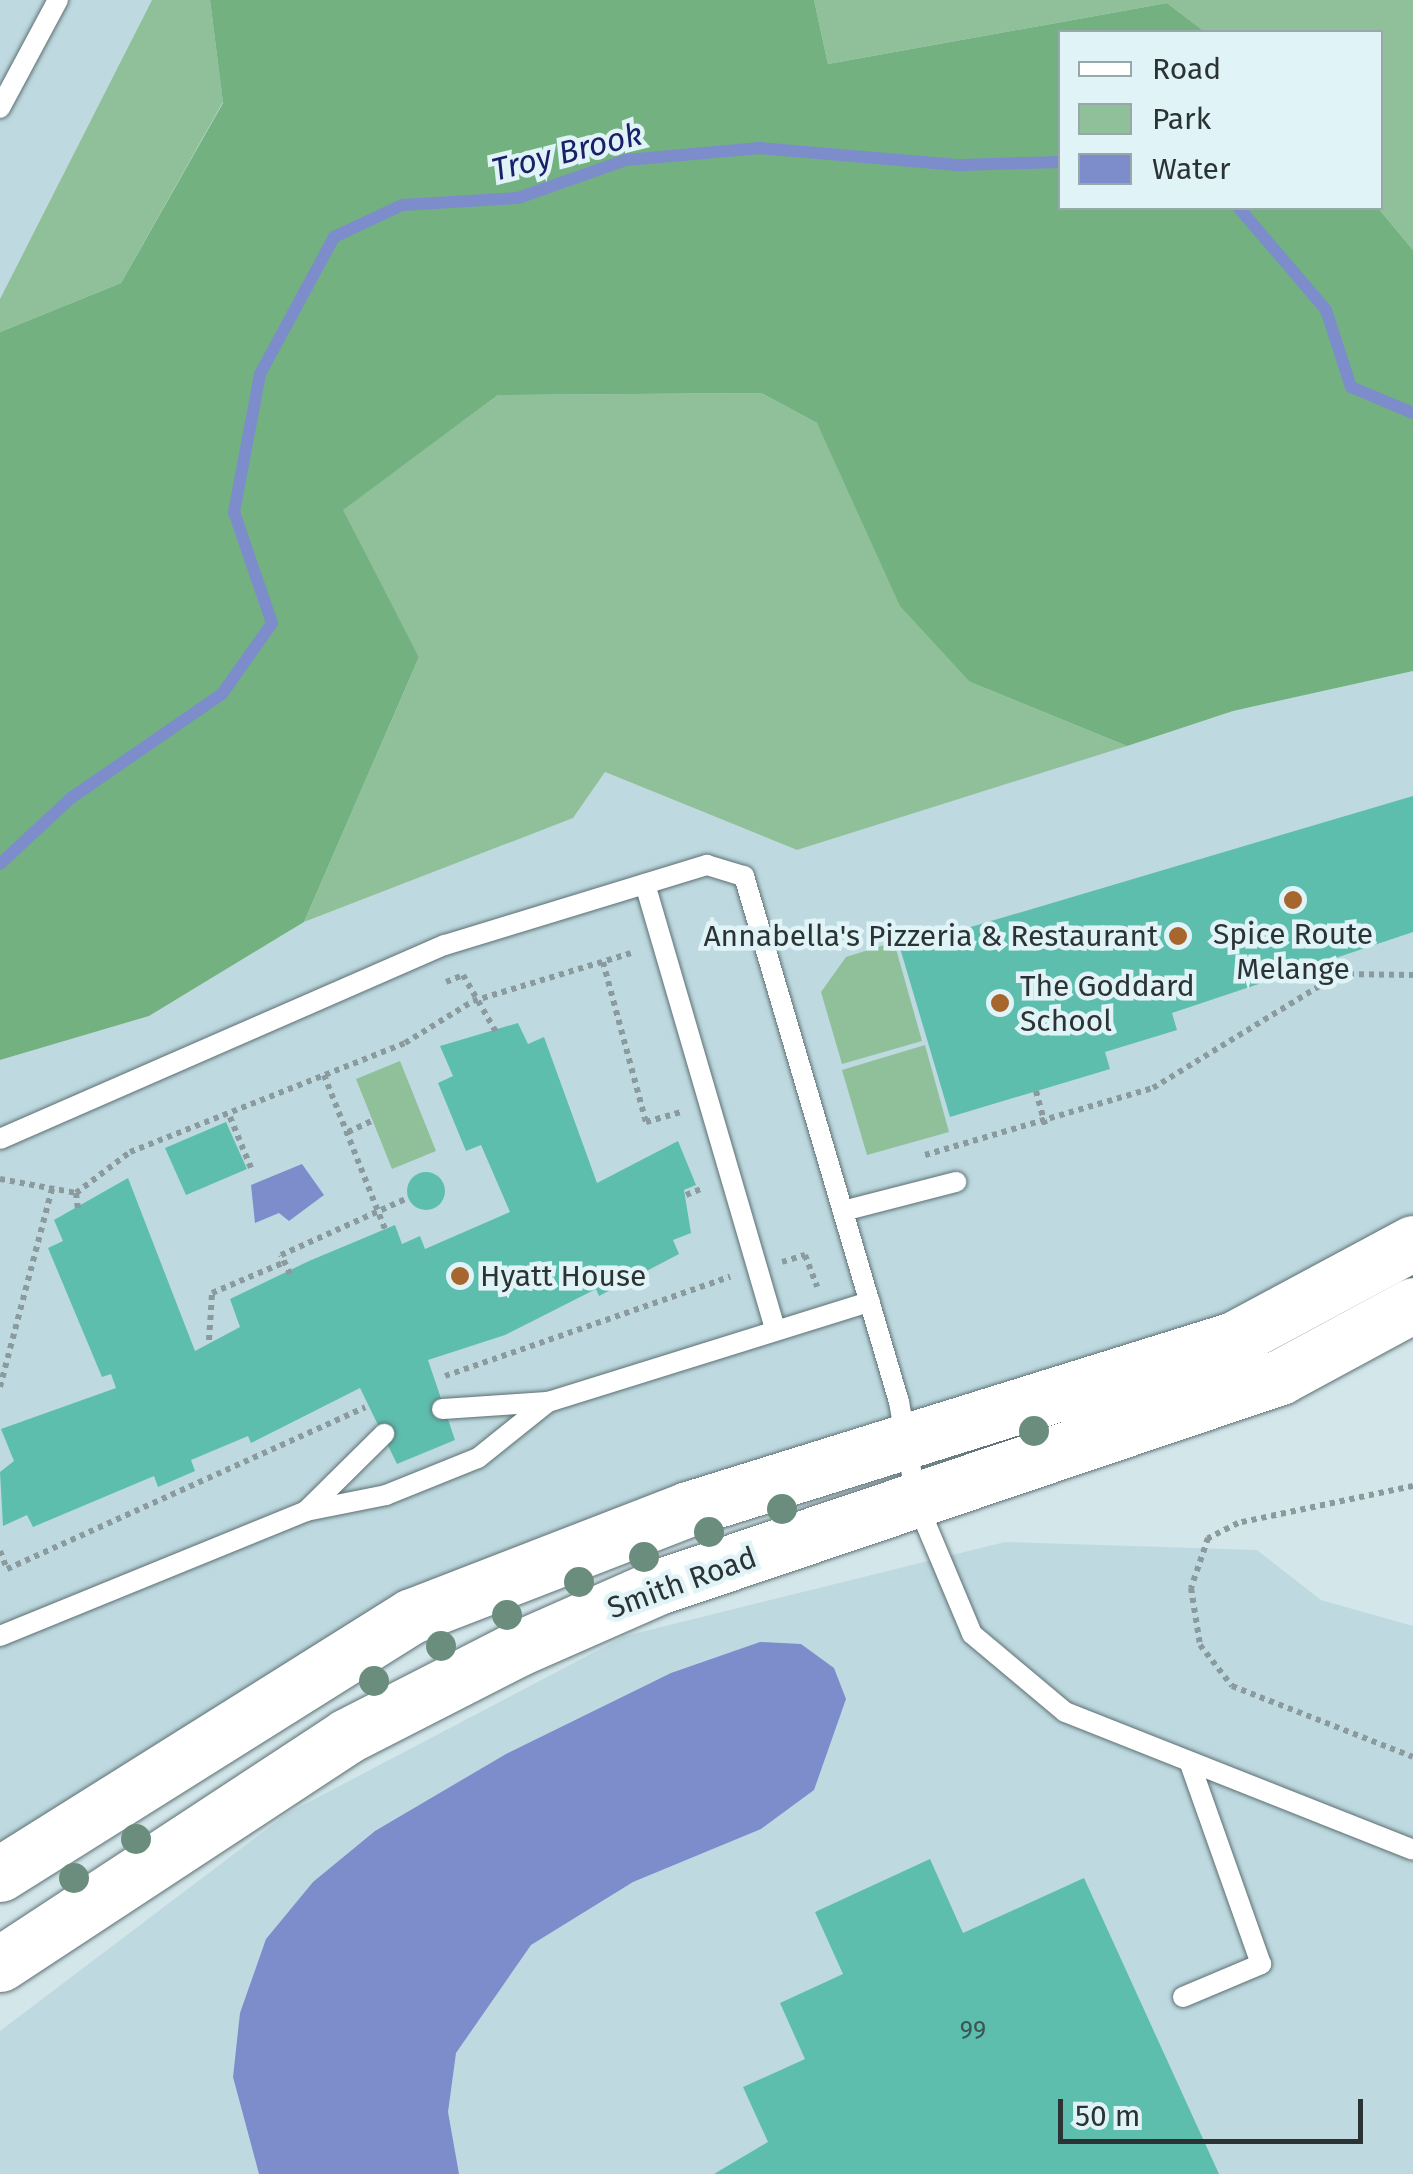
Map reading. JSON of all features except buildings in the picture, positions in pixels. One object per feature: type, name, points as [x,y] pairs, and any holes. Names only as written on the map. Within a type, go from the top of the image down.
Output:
[{"type":"street","points":[[0,1874],[412,1616],[572,1549],[1234,1340],[1413,1243]]},
{"type":"street","name":"Smith Road","points":[[0,1964],[330,1746],[500,1658],[655,1588],[917,1504],[1280,1377],[1413,1305]]},
{"type":"lane","points":[[0,108],[58,0]]},
{"type":"lane","points":[[0,1139],[445,946],[707,865],[744,876],[870,1302],[907,1442],[917,1504],[972,1634],[1014,1678],[1065,1712],[1191,1766],[1413,1850]]},
{"type":"lane","points":[[645,884],[775,1329]]},
{"type":"lane","points":[[843,1211],[956,1182]]},
{"type":"lane","points":[[442,1409],[548,1402],[870,1302]]},
{"type":"lane","points":[[0,1636],[306,1511],[386,1495],[478,1458],[548,1402]]},
{"type":"lane","points":[[306,1511],[384,1434]]},
{"type":"lane","points":[[1183,1997],[1260,1964],[1191,1766]]},
{"type":"path","points":[[0,1178],[76,1193],[130,1152],[230,1117],[405,1043],[472,1001],[632,953]]},
{"type":"path","points":[[602,962],[646,1122],[682,1111],[688,1130]]},
{"type":"path","points":[[908,1159],[1045,1125],[1185,1073],[1339,974],[1413,975]]},
{"type":"path","points":[[446,982],[462,975],[472,1001],[496,1032]]},
{"type":"path","points":[[324,1075],[385,1229]]},
{"type":"path","points":[[1036,1091],[1045,1125]]},
{"type":"path","points":[[230,1117],[251,1168]]},
{"type":"path","points":[[348,1132],[372,1121]]},
{"type":"path","points":[[699,1168],[710,1206]]},
{"type":"path","points":[[0,1387],[52,1188]]},
{"type":"path","points":[[686,1195],[704,1188]]},
{"type":"path","points":[[76,1193],[78,1210]]},
{"type":"path","points":[[290,1274],[281,1255],[408,1198]]},
{"type":"path","points":[[430,1381],[730,1278],[725,1260]]},
{"type":"path","points":[[209,1340],[212,1293],[285,1262]]},
{"type":"path","points":[[0,1551],[3,1568],[227,1476],[372,1404]]},
{"type":"path","points":[[1413,1486],[1238,1524],[1208,1538],[1190,1588],[1200,1645],[1232,1686],[1413,1758]]},
{"type":"shaded area","points":[[0,0],[152,0],[0,299]]},
{"type":"shaded area","points":[[1413,671],[1413,1225],[1206,1335],[856,1427],[538,1537],[341,1637],[0,1857],[0,1060],[149,1016],[304,922],[572,818],[605,772],[797,850],[1233,711]]},
{"type":"shaded area","points":[[1005,1542],[1257,1550],[1321,1600],[1413,1626],[1413,2174],[0,2174],[0,2031],[288,1813],[625,1636]]},
{"type":"green space","points":[[152,0],[210,0],[223,102],[121,283],[0,332],[0,299]]},
{"type":"green space","points":[[210,0],[814,0],[828,64],[1167,3],[1202,30],[1058,30],[1058,210],[1380,210],[1413,250],[1413,671],[1233,711],[1127,746],[970,682],[900,606],[817,423],[761,393],[498,395],[343,510],[419,657],[304,922],[149,1016],[0,1060],[0,332],[121,283],[223,103]]},
{"type":"green space","points":[[814,0],[1413,0],[1413,250],[1380,210],[1383,210],[1383,30],[1202,30],[1167,3],[828,64]]},
{"type":"green space","points":[[761,393],[817,423],[970,682],[1127,746],[797,850],[605,772],[573,818],[304,922],[419,657],[342,510],[498,395]]},
{"type":"green space","points":[[894,942],[922,1041],[842,1064],[821,992],[846,957]]},
{"type":"green space","points":[[925,1045],[949,1132],[867,1155],[842,1070]]},
{"type":"green space","points":[[400,1061],[436,1151],[392,1169],[356,1079]]},
{"type":"water","points":[[302,1164],[324,1195],[289,1221],[279,1213],[255,1223],[251,1185]]},
{"type":"water","points":[[760,1642],[801,1644],[834,1668],[846,1699],[814,1790],[761,1829],[633,1882],[531,1945],[456,2053],[448,2112],[459,2174],[259,2174],[233,2077],[240,2013],[266,1939],[313,1882],[375,1831],[506,1754],[671,1673]]},
{"type":"waterway","name":"Troy Brook","points":[[0,864],[71,798],[222,694],[272,623],[234,512],[260,374],[334,237],[402,205],[518,198],[626,160],[760,148],[960,165],[1058,162]]},
{"type":"waterway","name":"Troy Brook","points":[[1241,210],[1326,310],[1351,387],[1413,413]]},
{"type":"place","name":"Spice Route Melange","points":[[1293,900]]},
{"type":"place","name":"Annabella's Pizzeria & Restaurant","points":[[1178,936]]},
{"type":"place","name":"The Goddard School","points":[[1000,1003]]},
{"type":"place","name":"Hyatt House","points":[[460,1276]]}]
